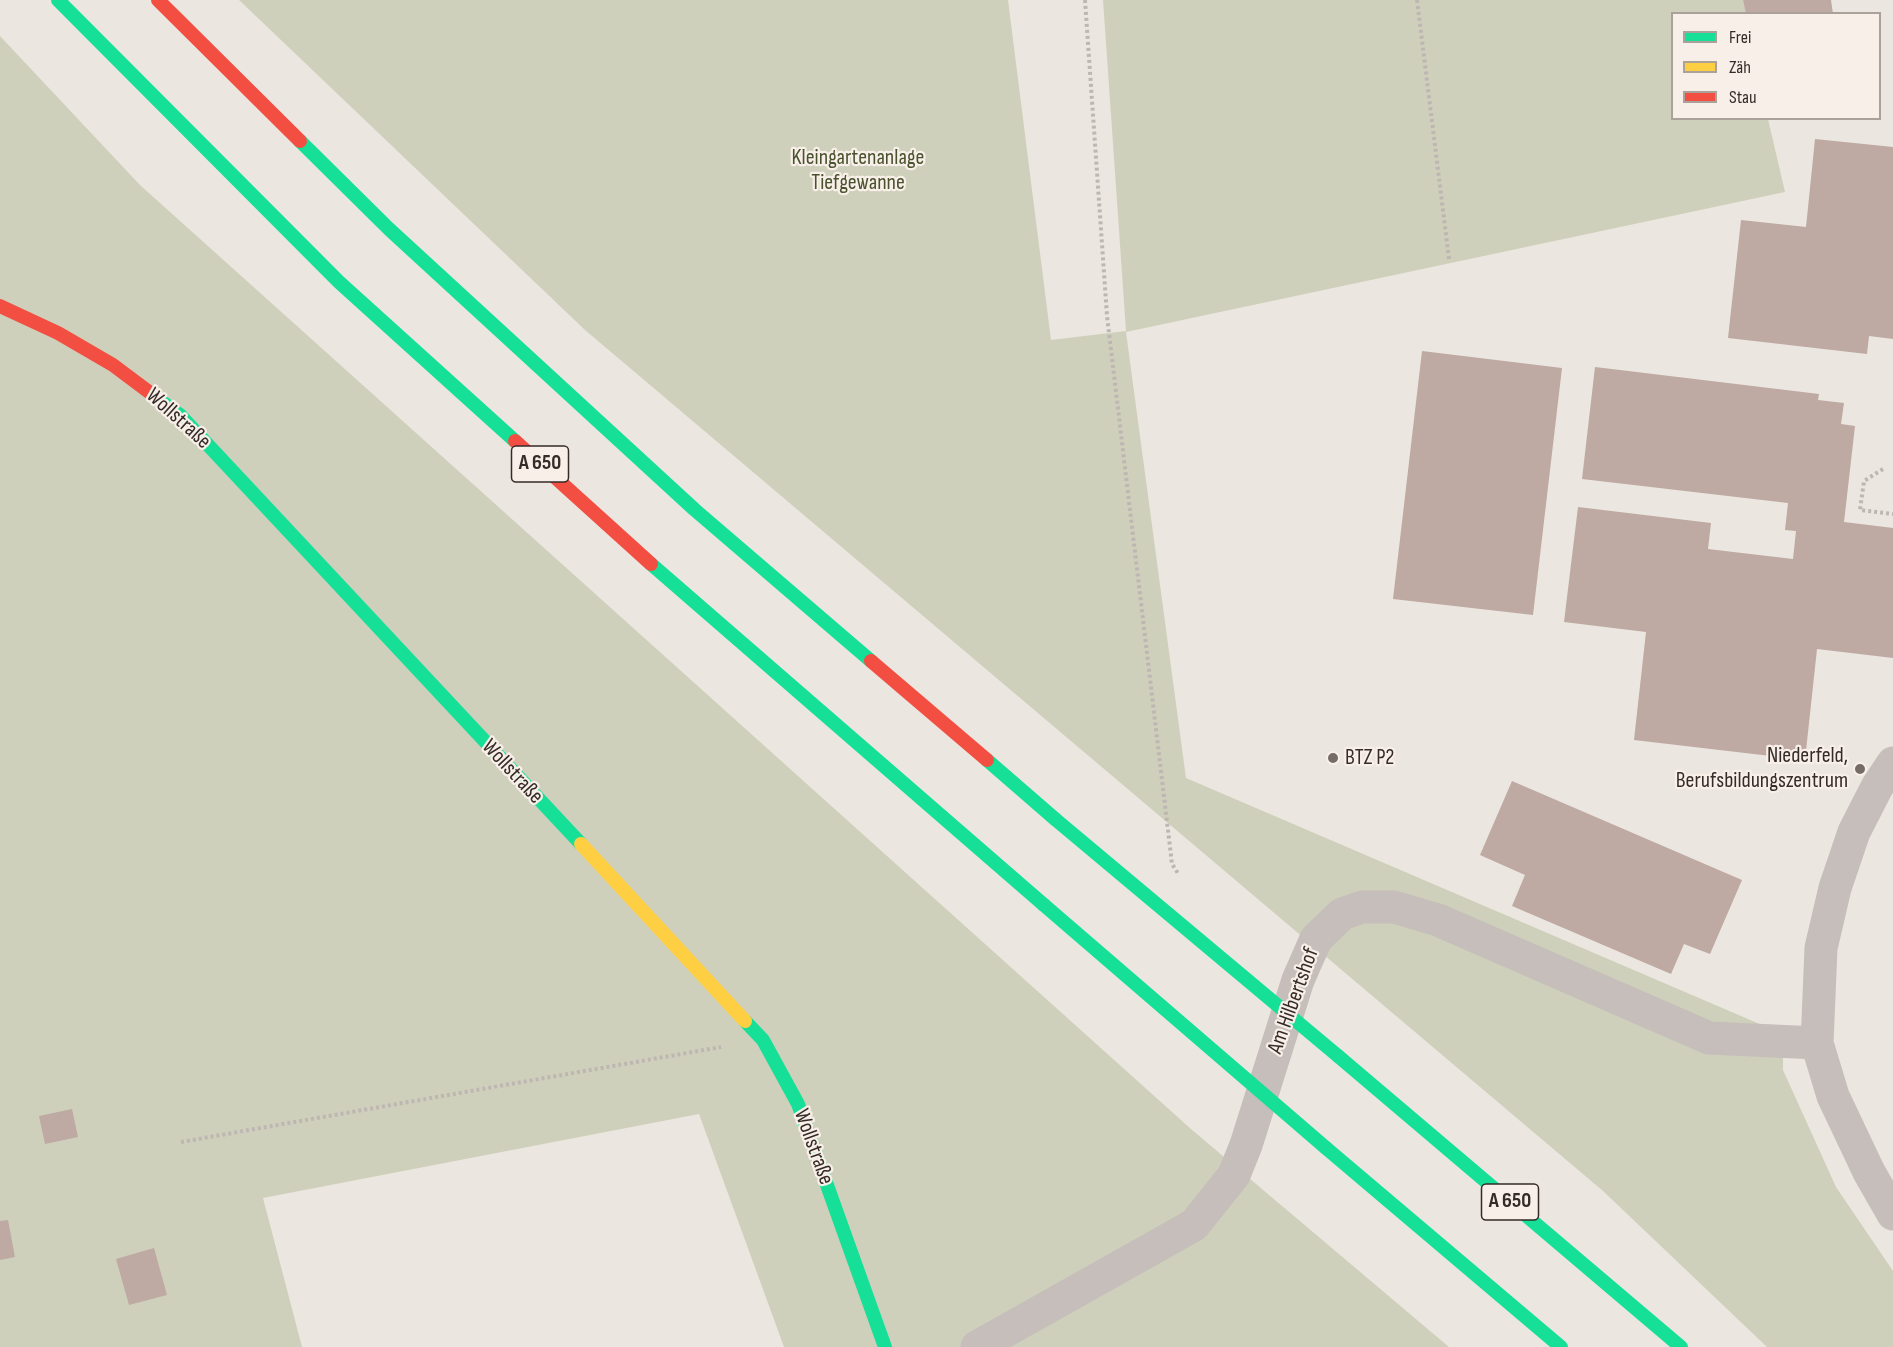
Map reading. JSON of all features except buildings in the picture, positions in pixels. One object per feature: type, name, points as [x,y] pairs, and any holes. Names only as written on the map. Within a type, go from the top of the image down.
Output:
[{"type":"main road","name":"A 650","points":[[58,0],[339,282],[721,627],[1326,1148],[1561,1347]]},
{"type":"main road","name":"A 650","points":[[158,0],[389,229],[695,510],[1055,819],[1681,1347]]},
{"type":"main road","name":"Wollstraße","points":[[0,306],[58,333],[113,365],[180,415],[763,1040],[798,1104],[885,1347]]},
{"type":"street","points":[[1893,764],[1877,787],[1854,832],[1835,888],[1821,948],[1817,1043],[1833,1095],[1869,1172],[1893,1214]]},
{"type":"street","name":"Am Hilbertshof","points":[[977,1347],[1194,1225],[1234,1174],[1246,1145],[1298,980],[1316,939],[1342,914],[1362,908],[1394,907],[1438,920],[1709,1038],[1817,1043]]},
{"type":"path","points":[[1085,0],[1107,316],[1172,864],[1184,883]]},
{"type":"path","points":[[1417,0],[1449,259]]},
{"type":"path","points":[[1883,468],[1864,481],[1860,510],[1893,514]]},
{"type":"path","points":[[181,1142],[763,1040]]},
{"type":"green space","name":"Kleingartenanlage Tiefgewanne","points":[[239,0],[1008,0],[1051,340],[1126,331],[1103,0],[1743,0],[1746,12],[1671,12],[1671,120],[1768,120],[1785,192],[1126,332],[1186,778],[1783,1034],[1783,1070],[1836,1187],[1893,1271],[1893,1347],[1767,1347],[1603,1191],[585,330]]},
{"type":"green space","points":[[0,36],[140,185],[1191,1129],[1449,1347],[784,1347],[699,1114],[263,1198],[302,1347],[0,1347]]},
{"type":"traffic: fast","points":[[58,0],[339,282],[515,441]]},
{"type":"traffic: fast","points":[[300,141],[389,229],[695,510],[871,661]]},
{"type":"traffic: fast","points":[[153,395],[180,415],[581,844]]},
{"type":"traffic: fast","points":[[651,564],[1044,905]]},
{"type":"traffic: fast","points":[[987,760],[1055,819]]},
{"type":"traffic: fast","points":[[1055,819],[1338,1056]]},
{"type":"traffic: fast","points":[[1044,905],[1326,1148]]},
{"type":"traffic: fast","points":[[745,1021],[763,1040],[798,1104],[885,1347]]},
{"type":"traffic: fast","points":[[1338,1056],[1681,1347]]},
{"type":"traffic: fast","points":[[1326,1148],[1561,1347]]},
{"type":"traffic: slow","points":[[581,844],[745,1021]]},
{"type":"traffic: jam","points":[[158,0],[300,141]]},
{"type":"traffic: jam","points":[[0,306],[58,333],[113,365],[153,395]]},
{"type":"traffic: jam","points":[[515,441],[651,564]]},
{"type":"traffic: jam","points":[[871,661],[987,760]]},
{"type":"place","name":"BTZ P2","points":[[1333,758]]},
{"type":"place","name":"Niederfeld, Berufsbildungszentrum","points":[[1860,769]]}]
